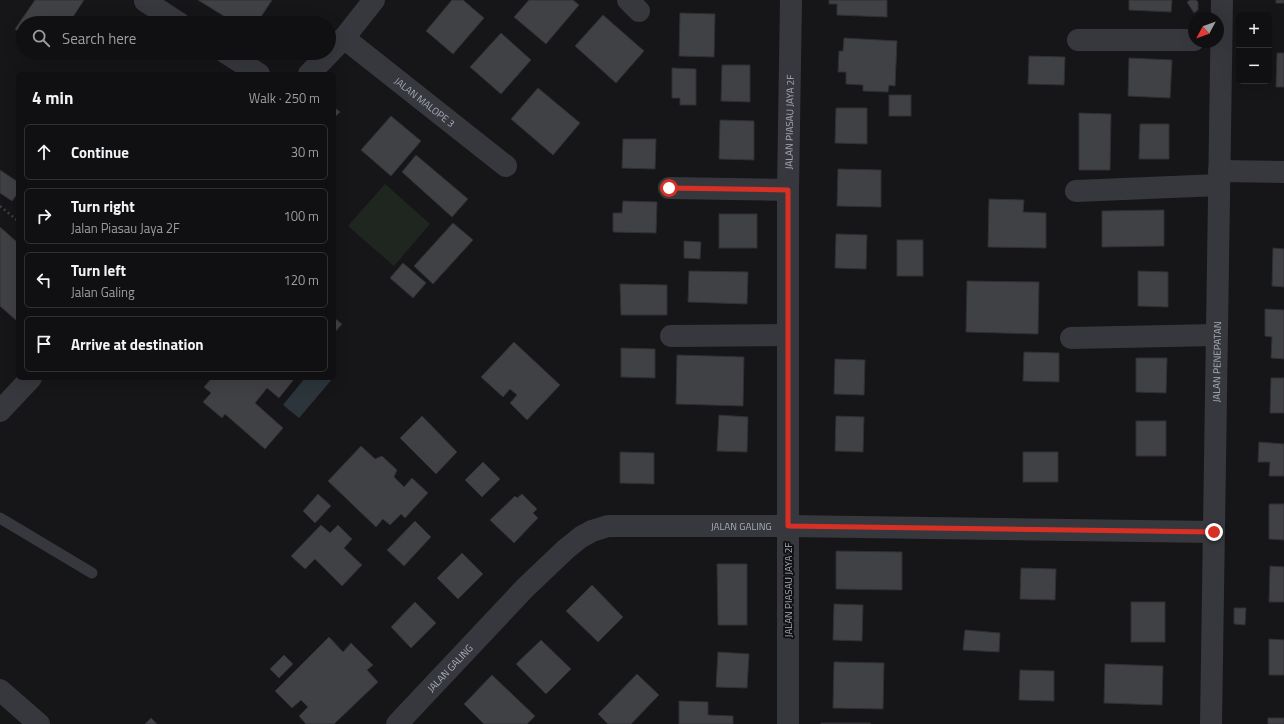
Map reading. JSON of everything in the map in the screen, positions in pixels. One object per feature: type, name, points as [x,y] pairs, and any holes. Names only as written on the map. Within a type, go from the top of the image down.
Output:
[{"type":"street","points":[[336,46],[374,0]]},
{"type":"street","name":"JALAN PIASAU JAYA 2F","points":[[788,724],[788,190],[790,0]]},
{"type":"street","name":"JALAN PENEPATAN","points":[[1221,12],[1222,0]]},
{"type":"street","points":[[145,1],[169,16]]},
{"type":"street","name":"JALAN MALOPE 3","points":[[344,38],[506,166]]},
{"type":"street","points":[[1078,40],[1188,40]]},
{"type":"street","name":"JALAN PENEPATAN","points":[[1211,724],[1220,48]]},
{"type":"street","points":[[237,60],[255,72]]},
{"type":"street","points":[[311,72],[323,60]]},
{"type":"street","points":[[1076,191],[1284,172]]},
{"type":"street","points":[[669,188],[788,190]]},
{"type":"street","points":[[671,336],[788,335]]},
{"type":"street","points":[[1071,338],[1216,335]]},
{"type":"street","points":[[0,411],[29,380]]},
{"type":"street","name":"JALAN GALING","points":[[397,724],[525,588],[566,548],[592,531],[608,526],[788,526],[1214,532]]},
{"type":"street","points":[[0,690],[39,724]]},
{"type":"lane","points":[[0,518],[92,572]]},
{"type":"path","points":[[0,206],[16,219]]},
{"type":"shaded area","points":[[385,184],[430,224],[394,266],[348,226]]},
{"type":"shaded area","points":[[303,380],[331,380],[299,418],[283,405]]},
{"type":"building","points":[[35,0],[84,0],[74,16],[24,16]]},
{"type":"building","points":[[198,0],[272,0],[262,16],[224,16]]},
{"type":"building","points":[[452,0],[463,0],[484,18],[453,54],[426,31]]},
{"type":"building","points":[[529,0],[573,0],[579,5],[546,44],[514,17]]},
{"type":"building","points":[[829,0],[887,0],[887,17],[837,15],[837,4],[829,4]]},
{"type":"building","points":[[1129,0],[1172,0],[1171,12],[1129,10]]},
{"type":"building","points":[[1190,0],[1196,0],[1198,2],[1198,10],[1193,12],[1187,2]]},
{"type":"building","points":[[1276,0],[1284,0],[1284,3],[1276,3]]},
{"type":"building","points":[[680,13],[715,14],[714,57],[679,56]]},
{"type":"building","points":[[603,15],[644,51],[616,83],[575,46]]},
{"type":"building","points":[[501,33],[531,60],[501,94],[470,67]]},
{"type":"building","points":[[844,38],[897,41],[895,86],[889,85],[888,92],[863,91],[863,85],[846,84],[846,72],[838,72],[839,51],[843,51]]},
{"type":"building","points":[[1277,53],[1284,53],[1284,87],[1276,87]]},
{"type":"building","points":[[1029,56],[1065,57],[1064,85],[1028,84]]},
{"type":"building","points":[[1129,58],[1172,60],[1170,98],[1128,96]]},
{"type":"building","points":[[722,65],[750,65],[750,102],[721,101]]},
{"type":"building","points":[[672,68],[696,69],[696,105],[680,105],[680,98],[672,98]]},
{"type":"building","points":[[538,88],[580,123],[553,155],[511,119]]},
{"type":"building","points":[[889,95],[911,95],[911,116],[889,116]]},
{"type":"building","points":[[836,108],[867,108],[867,144],[835,143]]},
{"type":"building","points":[[336,109],[340,112],[336,116]]},
{"type":"building","points":[[1079,113],[1111,114],[1110,170],[1079,170]]},
{"type":"building","points":[[391,116],[421,141],[391,176],[361,150]]},
{"type":"building","points":[[720,120],[754,121],[754,160],[719,159]]},
{"type":"building","points":[[1140,124],[1169,124],[1169,159],[1139,159]]},
{"type":"building","points":[[623,139],[656,139],[655,169],[622,168]]},
{"type":"building","points":[[416,155],[468,199],[452,217],[402,172]]},
{"type":"building","points":[[838,169],[881,170],[881,207],[837,206]]},
{"type":"building","points":[[0,170],[16,181],[16,196],[12,201],[0,193]]},
{"type":"building","points":[[989,199],[1024,200],[1023,212],[1046,213],[1046,248],[988,247]]},
{"type":"building","points":[[623,201],[657,202],[656,233],[613,232],[613,213],[622,213]]},
{"type":"building","points":[[1164,210],[1164,246],[1102,247],[1102,211]]},
{"type":"building","points":[[719,214],[757,214],[757,248],[719,248]]},
{"type":"building","points":[[453,223],[473,240],[433,284],[414,266]]},
{"type":"building","points":[[0,227],[16,241],[16,320],[0,306]]},
{"type":"building","points":[[836,234],[867,235],[866,269],[835,268]]},
{"type":"building","points":[[897,240],[923,240],[923,276],[897,276]]},
{"type":"building","points":[[684,241],[701,242],[700,259],[684,258]]},
{"type":"building","points":[[1273,248],[1284,249],[1284,287],[1272,286]]},
{"type":"building","points":[[403,263],[426,283],[413,298],[390,278]]},
{"type":"building","points":[[689,271],[748,272],[747,304],[688,302]]},
{"type":"building","points":[[1138,271],[1168,272],[1168,307],[1138,306]]},
{"type":"building","points":[[967,281],[1039,282],[1038,334],[966,332]]},
{"type":"building","points":[[620,284],[667,285],[667,315],[621,315]]},
{"type":"building","points":[[1265,309],[1284,310],[1284,359],[1271,358],[1272,337],[1265,336]]},
{"type":"building","points":[[336,320],[342,324],[336,331]]},
{"type":"building","points":[[514,342],[560,385],[527,420],[510,403],[517,395],[510,389],[503,397],[481,377]]},
{"type":"building","points":[[621,348],[655,349],[655,378],[621,377]]},
{"type":"building","points":[[1024,352],[1059,353],[1059,382],[1023,381]]},
{"type":"building","points":[[677,355],[744,357],[743,406],[676,404]]},
{"type":"building","points":[[1136,358],[1167,358],[1166,393],[1136,392]]},
{"type":"building","points":[[835,359],[865,360],[864,395],[834,394]]},
{"type":"building","points":[[1271,378],[1284,378],[1284,413],[1270,413]]},
{"type":"building","points":[[210,380],[293,380],[279,398],[267,388],[255,403],[283,428],[265,449],[225,414],[222,418],[203,402],[211,393],[204,387]]},
{"type":"building","points":[[719,415],[748,417],[747,452],[717,451]]},
{"type":"building","points":[[422,416],[457,452],[436,474],[400,438]]},
{"type":"building","points":[[836,416],[864,417],[863,452],[835,451]]},
{"type":"building","points":[[1136,421],[1166,421],[1166,456],[1136,456]]},
{"type":"building","points":[[1259,442],[1284,444],[1284,476],[1269,476],[1270,462],[1258,462]]},
{"type":"building","points":[[361,446],[375,459],[382,456],[397,470],[394,477],[404,487],[412,478],[428,493],[405,518],[401,514],[390,525],[383,519],[376,527],[328,481]]},
{"type":"building","points":[[620,452],[654,453],[654,484],[620,483]]},
{"type":"building","points":[[1023,452],[1058,452],[1058,482],[1023,482]]},
{"type":"building","points":[[483,462],[500,479],[482,497],[465,480]]},
{"type":"building","points":[[318,494],[331,506],[315,523],[303,511]]},
{"type":"building","points":[[522,494],[537,509],[533,513],[538,518],[514,543],[490,520],[515,496],[517,498]]},
{"type":"building","points":[[1269,504],[1284,504],[1284,540],[1269,539]]},
{"type":"building","points":[[415,521],[431,537],[404,566],[387,550]]},
{"type":"building","points":[[321,525],[330,533],[338,525],[352,539],[344,548],[362,565],[342,586],[315,559],[305,569],[291,556]]},
{"type":"building","points":[[836,551],[902,552],[902,590],[836,589]]},
{"type":"building","points":[[462,553],[483,574],[458,599],[437,578]]},
{"type":"building","points":[[717,564],[747,564],[747,625],[718,625]]},
{"type":"building","points":[[1270,566],[1284,567],[1284,602],[1269,602]]},
{"type":"building","points":[[1021,568],[1056,569],[1055,600],[1020,599]]},
{"type":"building","points":[[592,585],[623,617],[598,642],[566,611]]},
{"type":"building","points":[[415,602],[436,623],[411,648],[391,627]]},
{"type":"building","points":[[1131,602],[1165,602],[1165,642],[1131,642]]},
{"type":"building","points":[[834,604],[863,605],[862,641],[833,640]]},
{"type":"building","points":[[1234,608],[1246,608],[1245,625],[1234,624]]},
{"type":"building","points":[[965,630],[1000,633],[999,652],[963,650]]},
{"type":"building","points":[[329,637],[343,652],[351,643],[373,665],[367,670],[378,682],[334,724],[306,724],[299,716],[308,707],[301,700],[292,708],[275,691]]},
{"type":"building","points":[[1269,639],[1284,640],[1284,675],[1269,675]]},
{"type":"building","points":[[541,640],[571,669],[546,694],[516,664]]},
{"type":"building","points":[[718,652],[749,654],[747,688],[716,687]]},
{"type":"building","points":[[284,655],[293,664],[279,678],[270,669]]},
{"type":"building","points":[[834,662],[884,663],[883,709],[833,708]]},
{"type":"building","points":[[1105,664],[1163,666],[1162,705],[1104,703]]},
{"type":"building","points":[[1020,670],[1054,671],[1054,701],[1019,700]]},
{"type":"building","points":[[637,674],[659,695],[631,724],[608,724],[598,714]]},
{"type":"building","points":[[492,675],[535,716],[527,724],[484,724],[464,704]]},
{"type":"building","points":[[679,701],[708,702],[708,715],[733,716],[733,724],[679,724]]},
{"type":"building","points":[[151,718],[157,724],[145,724]]},
{"type":"building","points":[[1268,718],[1284,718],[1284,724],[1268,724]]},
{"type":"building","points":[[870,723],[870,724],[821,724]]},
{"type":"route","points":[[669,188],[788,190],[788,526],[1214,532]]}]
